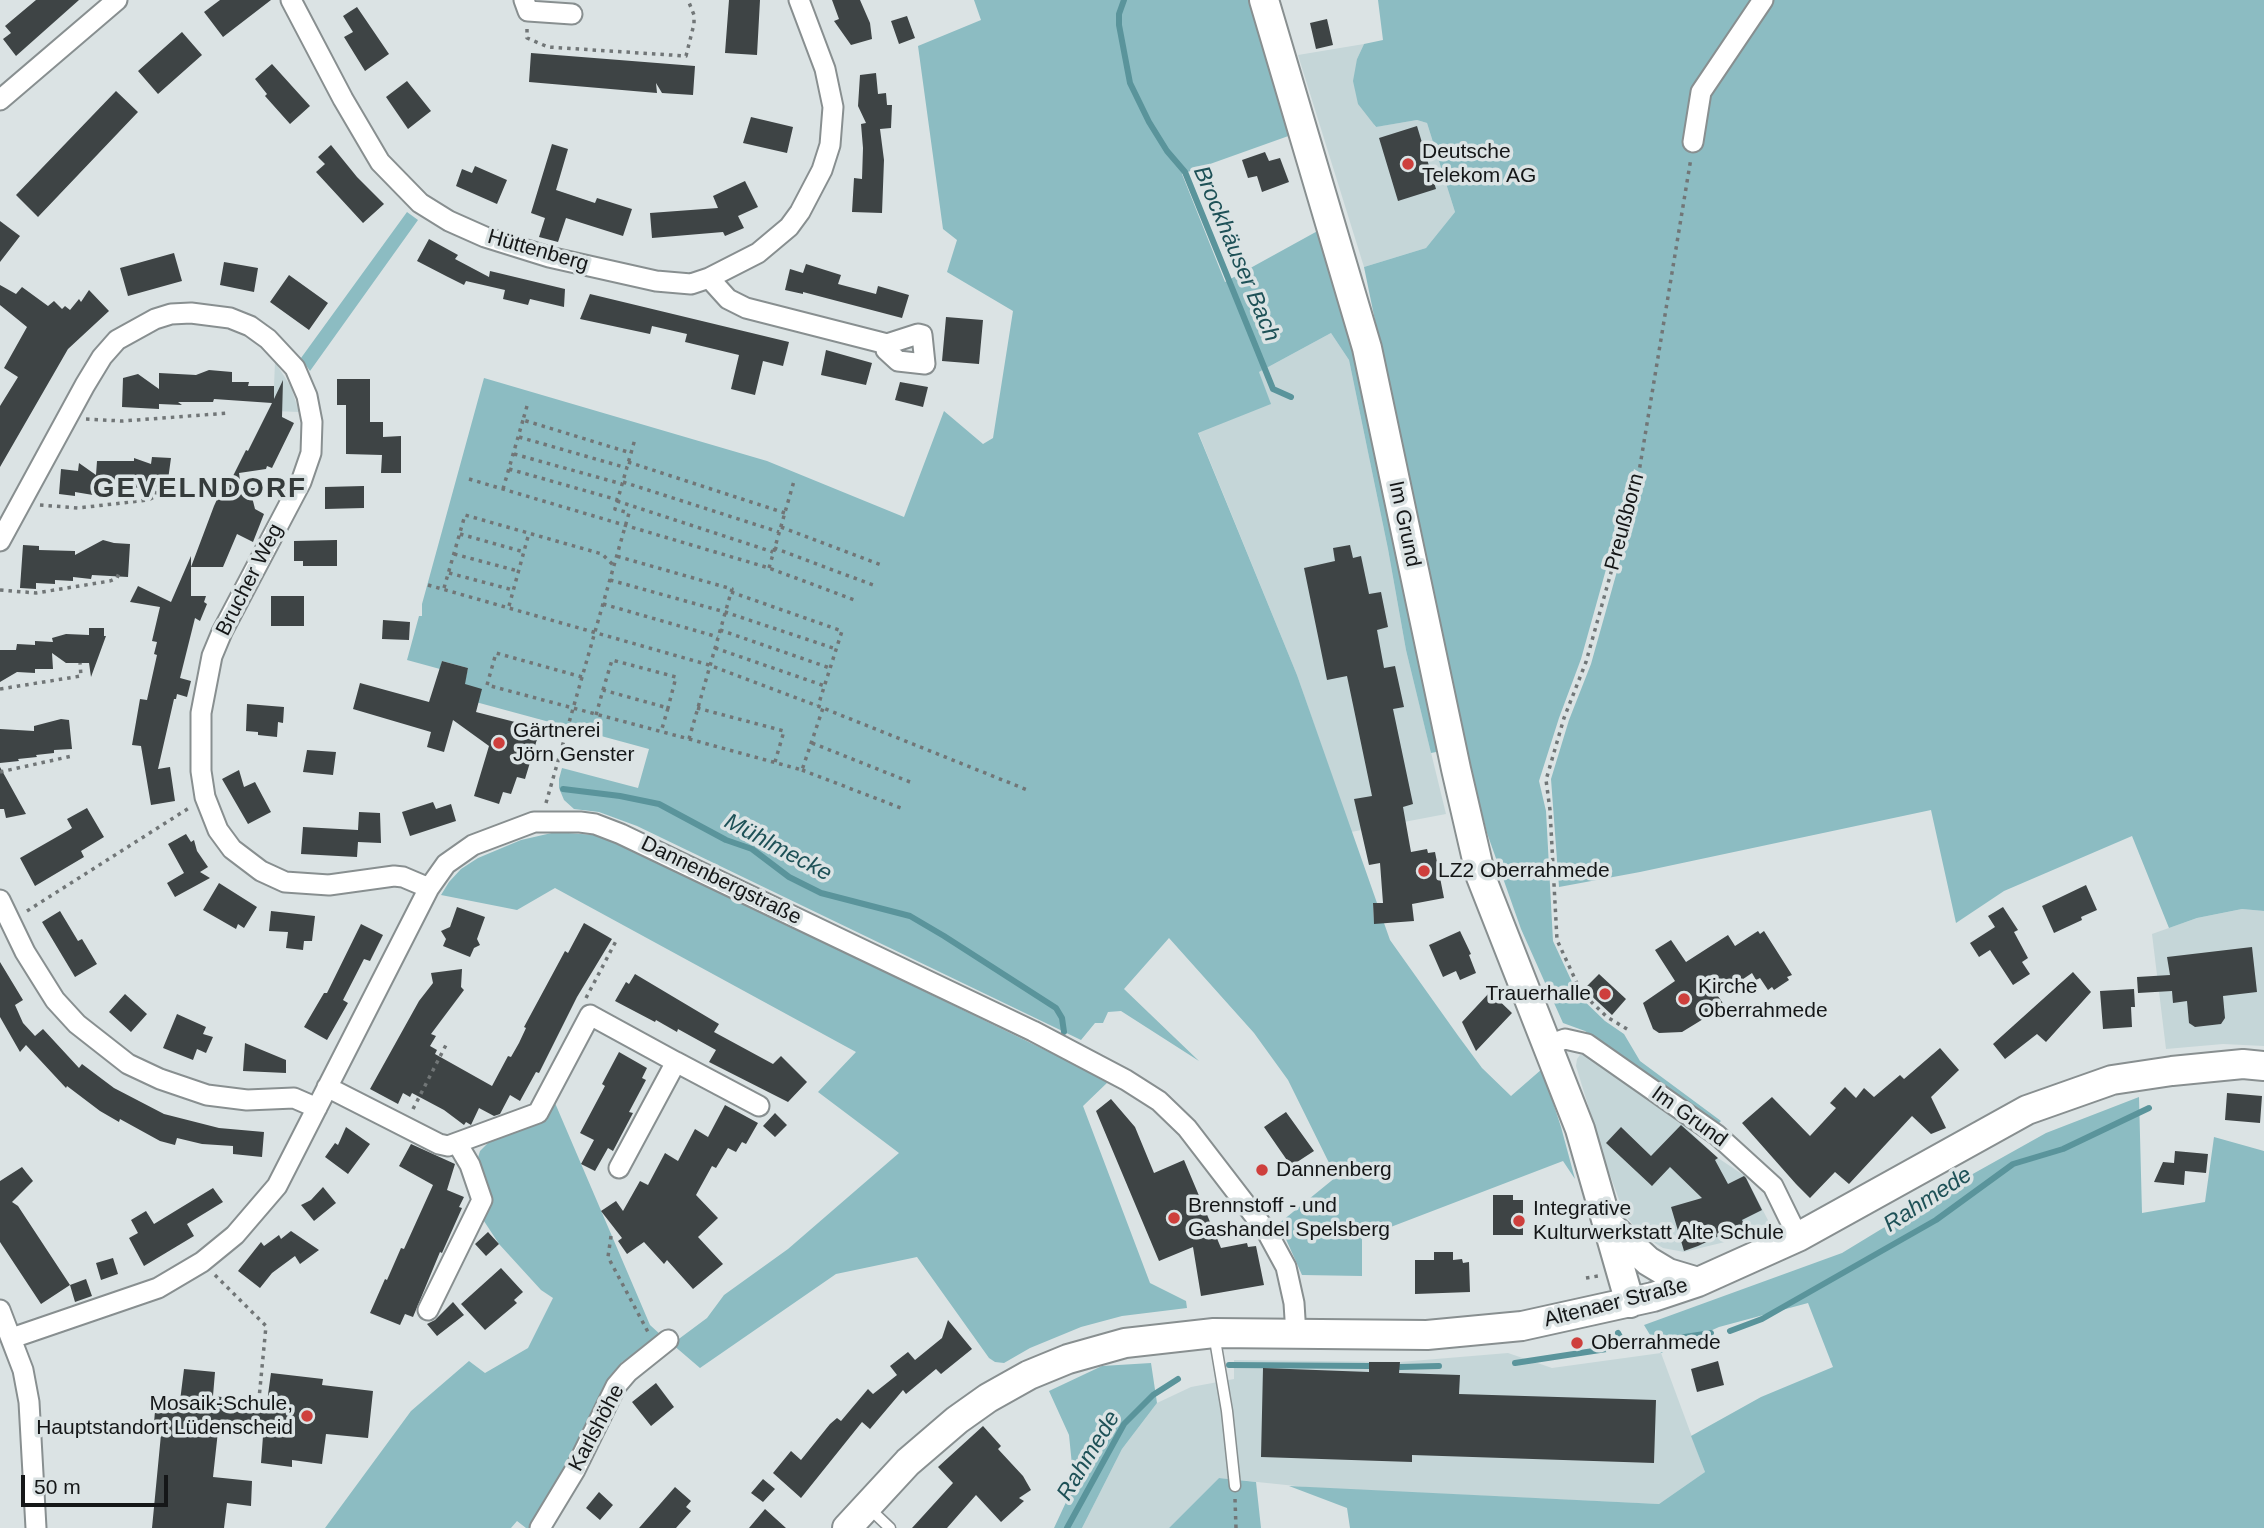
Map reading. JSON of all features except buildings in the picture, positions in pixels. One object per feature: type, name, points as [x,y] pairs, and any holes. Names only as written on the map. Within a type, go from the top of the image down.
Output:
[{"type":"main road","name":"Im Grund","points":[[1264,0],[1367,348],[1455,769],[1481,877],[1580,1129],[1630,1303]]},
{"type":"main road","name":"Altenaer Straße","points":[[847,1528],[908,1461],[935,1437],[988,1398],[1029,1375],[1068,1359],[1125,1343],[1214,1334],[1427,1335],[1522,1326],[1630,1303],[1698,1282],[1798,1237],[2027,1110],[2112,1080],[2172,1070],[2243,1063],[2264,1066]]},
{"type":"main road","points":[[1609,1225],[1648,1261],[1668,1273],[1698,1282]]},
{"type":"street","points":[[0,100],[117,0]]},
{"type":"street","name":"Hüttenberg","points":[[290,0],[380,162],[420,203],[449,221],[485,237],[550,257],[656,281],[691,284],[709,278],[758,253],[789,227],[822,170],[830,145],[833,107],[825,69],[799,0]]},
{"type":"street","points":[[1693,142],[1701,92],[1763,0]]},
{"type":"street","points":[[526,6],[572,14]]},
{"type":"street","points":[[709,278],[728,299],[746,308],[887,344]]},
{"type":"street","name":"Brucher Weg","points":[[0,541],[102,357],[117,340],[155,319],[171,314],[191,313],[230,318],[250,326],[268,339],[295,368],[307,396],[312,422],[309,463],[212,656],[201,713],[201,761],[205,797],[218,830],[232,849],[261,871],[285,882],[329,885],[394,876],[429,888]]},
{"type":"street","name":"Dannenbergstraße","points":[[12,1338],[158,1288],[202,1262],[235,1235],[278,1186],[429,888],[446,863],[472,845],[534,822],[595,824],[640,842],[1033,1031],[1126,1080],[1158,1101],[1187,1128],[1267,1232],[1286,1267],[1293,1293],[1296,1335]]},
{"type":"street","points":[[0,900],[55,1000],[76,1024],[128,1064],[160,1079],[206,1095],[247,1100],[294,1098],[317,1108]]},
{"type":"street","points":[[327,1087],[439,1144],[448,1146],[537,1113],[590,1015],[759,1106]]},
{"type":"street","name":"Im Grund","points":[[1548,1045],[1566,1039],[1587,1044],[1717,1135],[1773,1186],[1798,1237]]},
{"type":"street","points":[[619,1168],[677,1062]]},
{"type":"street","points":[[428,1310],[479,1212],[482,1200],[470,1165],[457,1143]]},
{"type":"street","points":[[0,1310],[23,1370],[29,1402],[36,1528]]},
{"type":"street","name":"Karlshöhe","points":[[540,1528],[575,1469],[616,1386],[662,1344]]},
{"type":"lane","points":[[1214,1334],[1227,1411],[1235,1486]]},
{"type":"lane","points":[[866,1506],[890,1528]]},
{"type":"path","points":[[526,6],[527,38],[548,47],[686,56],[694,24],[694,15],[688,0]]},
{"type":"path","name":"Preußborn","points":[[1627,1029],[1607,1017],[1581,992],[1558,940],[1546,780],[1564,718],[1586,662],[1639,472],[1693,142]]},
{"type":"path","points":[[503,489],[527,406]]},
{"type":"path","points":[[69,414],[80,418],[122,421],[230,413]]},
{"type":"path","points":[[523,420],[631,453]]},
{"type":"path","points":[[519,437],[627,468]]},
{"type":"path","points":[[541,822],[629,513],[615,509],[635,439]]},
{"type":"path","points":[[514,454],[780,530],[881,565]]},
{"type":"path","points":[[628,462],[785,513]]},
{"type":"path","points":[[509,469],[618,500],[873,585]]},
{"type":"path","points":[[469,479],[769,568],[857,601]]},
{"type":"path","points":[[769,568],[794,481]]},
{"type":"path","points":[[19,503],[78,508],[148,500],[156,496],[158,486]]},
{"type":"path","points":[[444,589],[465,515],[602,554],[614,566]]},
{"type":"path","points":[[509,606],[529,533]]},
{"type":"path","points":[[460,534],[524,552]]},
{"type":"path","points":[[454,554],[518,571]]},
{"type":"path","points":[[616,556],[732,589],[689,739]]},
{"type":"path","points":[[0,590],[36,593],[110,581],[117,578],[119,573]]},
{"type":"path","points":[[449,573],[513,590]]},
{"type":"path","points":[[610,580],[725,612],[836,649]]},
{"type":"path","points":[[428,585],[709,665],[1030,791]]},
{"type":"path","points":[[731,592],[842,631],[825,686],[812,743],[802,770]]},
{"type":"path","points":[[603,604],[718,637]]},
{"type":"path","points":[[720,630],[830,668]]},
{"type":"path","points":[[715,648],[825,686]]},
{"type":"path","points":[[582,677],[496,653],[487,685],[802,770],[901,808]]},
{"type":"path","points":[[596,715],[612,660],[676,677],[661,732]]},
{"type":"path","points":[[0,689],[81,676],[80,663]]},
{"type":"path","points":[[603,690],[668,708]]},
{"type":"path","points":[[697,708],[784,731],[775,762]]},
{"type":"path","points":[[812,743],[911,782]]},
{"type":"path","points":[[0,772],[72,756]]},
{"type":"path","points":[[12,925],[31,909],[205,797]]},
{"type":"path","points":[[590,1015],[579,1009],[616,941]]},
{"type":"path","points":[[404,1126],[447,1043]]},
{"type":"path","points":[[611,1236],[608,1257],[662,1344]]},
{"type":"path","points":[[202,1262],[266,1326],[258,1409]]},
{"type":"path","points":[[1235,1486],[1236,1528]]},
{"type":"shaded area","points":[[974,0],[1253,0],[1294,134],[1182,174],[1225,282],[1323,228],[1351,326],[1439,749],[1436,752],[1431,753],[1406,650],[1349,360],[1331,333],[1259,372],[1271,404],[1198,433],[1297,675],[1377,903],[1373,904],[1374,923],[1384,923],[1390,940],[1459,1037],[1482,1068],[1511,1096],[1542,1069],[1575,1179],[1563,1161],[1362,1238],[1362,1276],[1302,1275],[1277,1225],[1336,1177],[1288,1080],[1254,1033],[1169,938],[1124,989],[1199,1061],[1121,1011],[1108,1012],[1103,1023],[1095,1023],[1081,1040],[637,826],[599,812],[574,809],[564,800],[559,788],[562,768],[638,788],[649,749],[461,698],[468,668],[442,661],[440,669],[407,660],[419,616],[422,616],[422,604],[484,378],[767,461],[904,517],[944,411],[983,444],[993,438],[1013,311],[947,272],[957,240],[943,229],[918,46],[981,20]]},
{"type":"shaded area","points":[[1378,0],[2264,0],[2264,911],[2242,909],[2197,918],[2169,928],[2132,836],[2004,891],[1956,923],[1931,810],[1559,887],[1551,779],[1569,720],[1591,664],[1644,475],[1634,469],[1581,659],[1539,781],[1546,811],[1553,941],[1578,995],[1605,1021],[1624,1034],[1640,1061],[1721,1121],[1719,1123],[1585,1031],[1563,1023],[1521,929],[1487,833],[1455,709],[1364,267],[1426,248],[1455,212],[1427,123],[1417,120],[1376,127],[1358,104],[1353,81],[1357,59],[1364,44],[1383,40]]},
{"type":"shaded area","points":[[1364,44],[1357,59],[1375,127],[1417,120],[1427,123],[1455,212],[1426,248],[1364,267],[1298,55]]},
{"type":"shaded area","points":[[407,212],[418,220],[310,371],[301,358]]},
{"type":"shaded area","points":[[1331,333],[1349,360],[1406,650],[1446,814],[1351,832],[1297,675],[1198,432],[1270,404],[1259,372]]},
{"type":"shaded area","points":[[275,362],[291,387],[299,412],[273,411]]},
{"type":"shaded area","points":[[556,832],[594,835],[619,843],[1109,1081],[1083,1106],[1150,1283],[1186,1301],[1187,1308],[1122,1316],[1081,1327],[1030,1348],[1004,1363],[995,1362],[989,1358],[917,1257],[836,1274],[700,1368],[672,1344],[707,1318],[724,1295],[788,1249],[899,1153],[818,1092],[856,1052],[555,888],[517,910],[441,895],[461,869],[478,858],[521,840]]},
{"type":"shaded area","points":[[2242,909],[2264,911],[2264,1046],[2223,1044],[2166,1049],[2152,934],[2197,918]]},
{"type":"shaded area","points":[[1580,1055],[1584,1055],[1682,1124],[1718,1158],[1745,1176],[1770,1224],[1729,1241],[1684,1252],[1663,1248],[1640,1234],[1624,1213],[1606,1164],[1576,1066]]},
{"type":"shaded area","points":[[2139,1097],[2142,1213],[2205,1202],[2214,1137],[2264,1151],[2264,1528],[1350,1528],[1347,1508],[1289,1486],[1659,1504],[1705,1472],[1691,1436],[1761,1397],[1833,1367],[1808,1303],[1719,1327],[1661,1353],[1644,1325],[1842,1253],[2046,1133]]},
{"type":"shaded area","points":[[555,1103],[650,1325],[662,1336],[654,1344],[622,1362],[610,1377],[569,1466],[531,1528],[526,1528],[517,1521],[511,1528],[325,1528],[411,1411],[469,1361],[485,1373],[528,1348],[553,1298],[541,1290],[499,1244],[482,1218],[477,1161],[480,1151],[488,1143],[542,1122]]},
{"type":"shaded area","points":[[1508,1353],[1552,1368],[1661,1353],[1705,1472],[1659,1504],[1315,1488],[1219,1478],[1169,1528],[1082,1528],[1122,1449],[1157,1403],[1191,1387],[1234,1379],[1234,1360],[1400,1362]]},
{"type":"shaded area","points":[[1151,1363],[1157,1403],[1122,1449],[1082,1528],[1054,1528],[1074,1485],[1069,1435],[1049,1391],[1102,1366]]},
{"type":"shaded area","points":[[1219,1478],[1256,1482],[1261,1528],[1169,1528]]},
{"type":"waterway","name":"Brockhäuser Bach","points":[[1124,0],[1119,14],[1119,25],[1130,83],[1149,122],[1167,151],[1185,172],[1273,389],[1291,397]]},
{"type":"waterway","name":"Mühlmecke","points":[[563,789],[659,804],[726,840],[752,849],[789,877],[821,893],[910,916],[1056,1008],[1062,1018],[1064,1032]]},
{"type":"waterway","name":"Rahmede","points":[[1730,1331],[1762,1319],[1936,1220],[2013,1164],[2063,1149],[2149,1108]]},
{"type":"waterway","name":"Brockhäuser Bach","points":[[1618,1333],[1625,1346]]},
{"type":"waterway","name":"Rahmede","points":[[1515,1363],[1711,1333]]},
{"type":"waterway","name":"Rahmede","points":[[1229,1365],[1369,1366]]},
{"type":"waterway","name":"Rahmede","points":[[1400,1367],[1439,1366]]},
{"type":"waterway","name":"Rahmede","points":[[1067,1528],[1124,1424],[1153,1395],[1178,1379]]},
{"type":"place","name":"Deutsche Telekom AG","points":[[1408,164]]},
{"type":"place","name":"Gärtnerei Jörn Genster","points":[[499,743]]},
{"type":"place","name":"LZ2 Oberrahmede","points":[[1424,871]]},
{"type":"place","name":"Trauerhalle","points":[[1605,994]]},
{"type":"place","name":"Kirche Oberrahmede","points":[[1684,999]]},
{"type":"place","name":"Dannenberg","points":[[1262,1170]]},
{"type":"place","name":"Brennstoff - und Gashandel Spelsberg","points":[[1174,1218]]},
{"type":"place","name":"Integrative Kulturwerkstatt Alte Schule","points":[[1519,1221]]},
{"type":"place","name":"Oberrahmede","points":[[1577,1343]]},
{"type":"place","name":"Mosaik-Schule, Hauptstandort Lüdenscheid","points":[[307,1416]]},
{"type":"district","name":"GEVELNDORF","points":[[200,489]]}]
